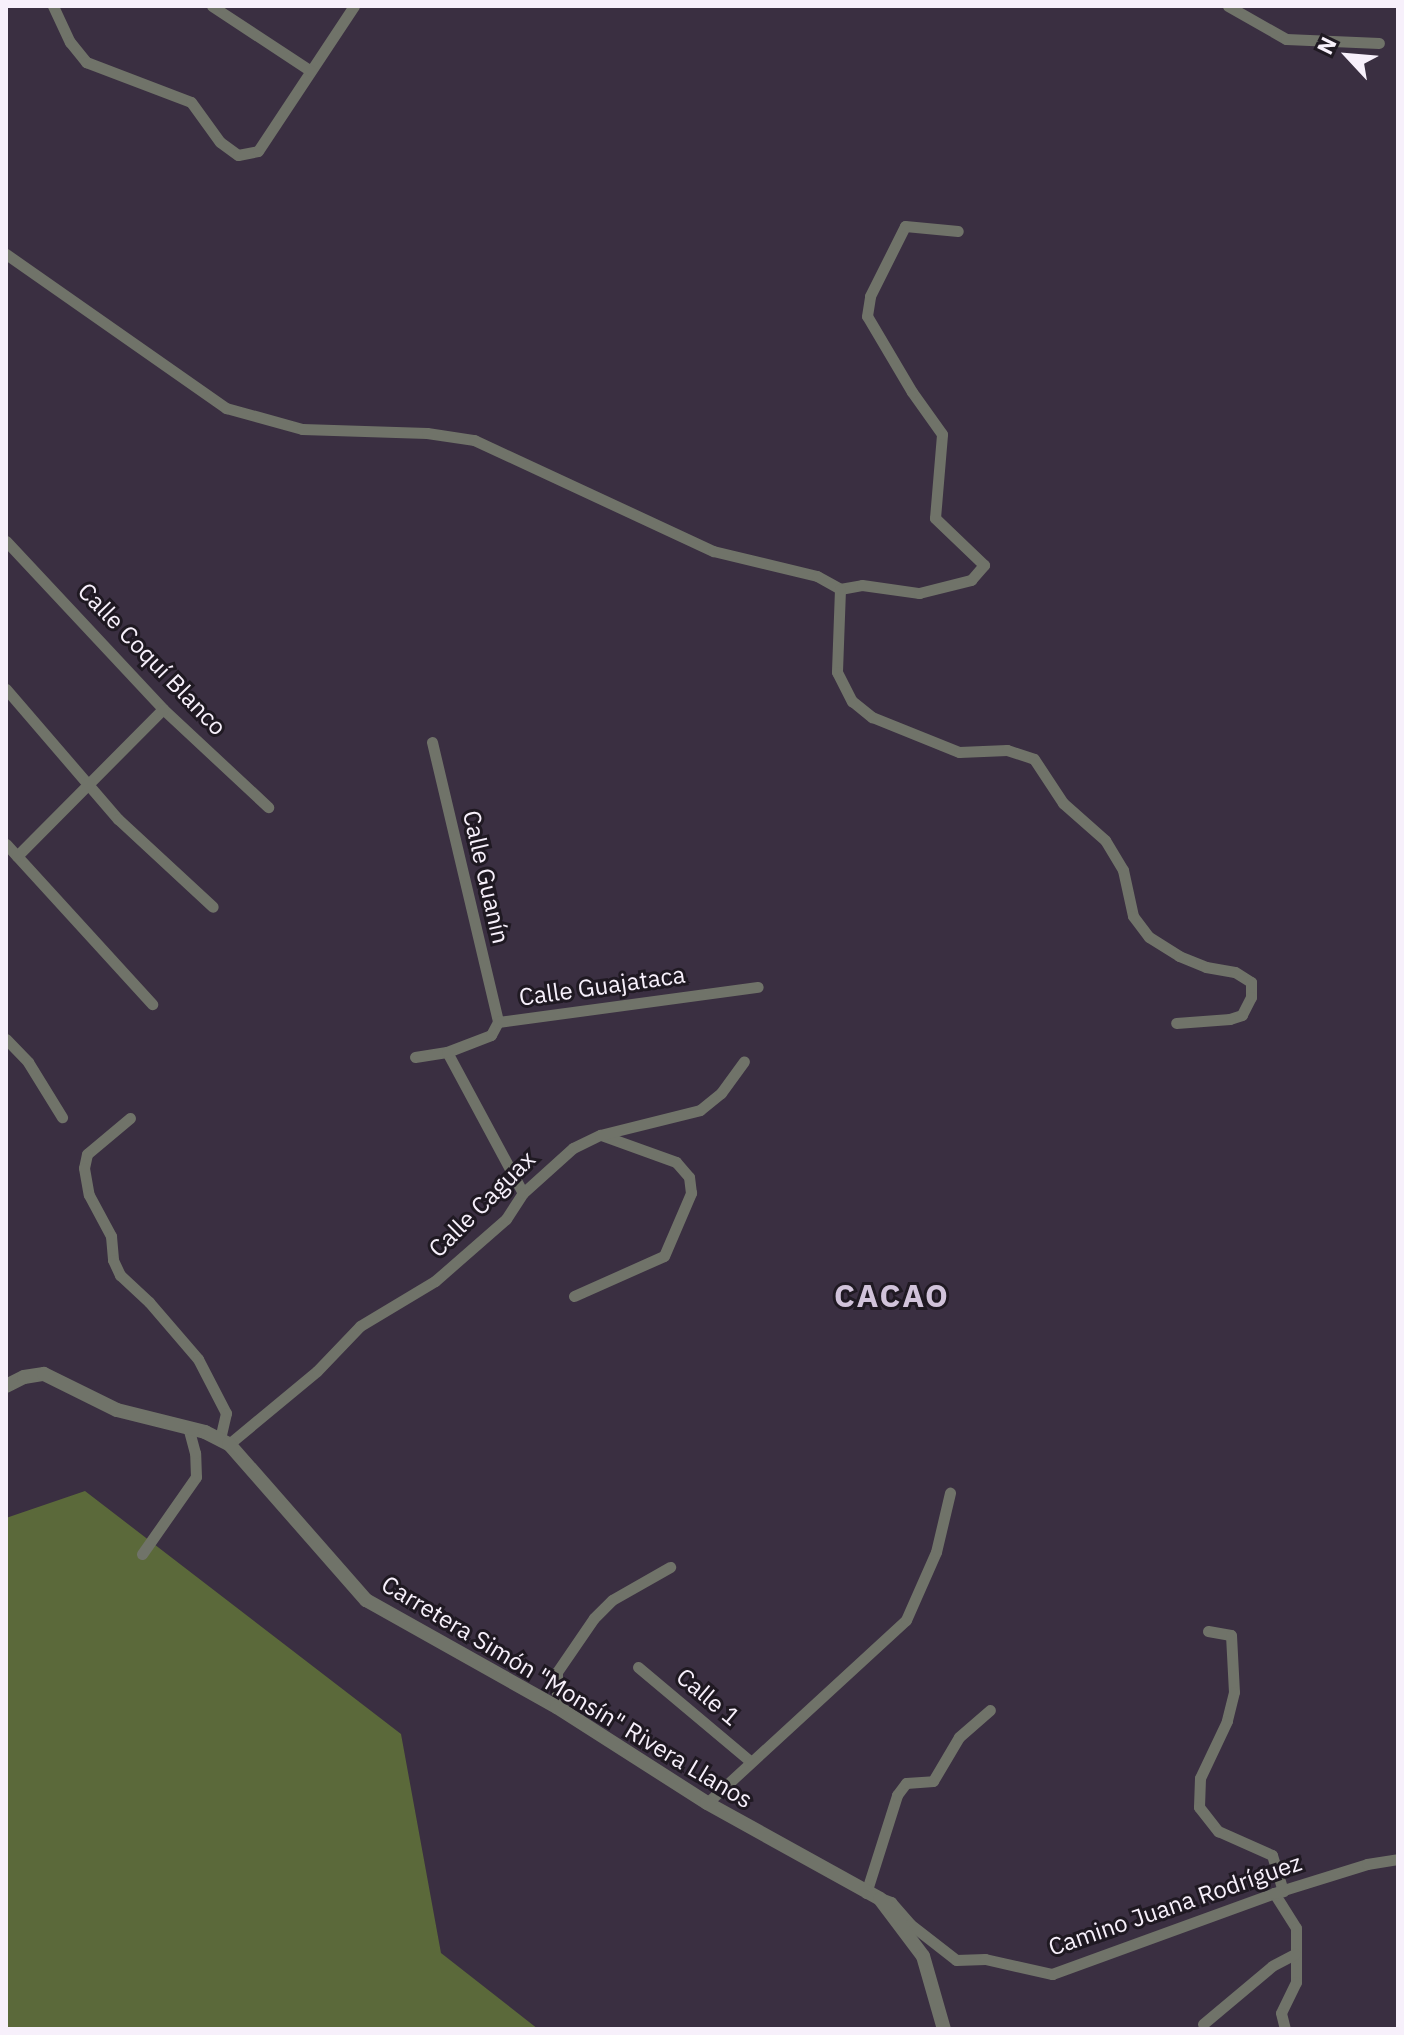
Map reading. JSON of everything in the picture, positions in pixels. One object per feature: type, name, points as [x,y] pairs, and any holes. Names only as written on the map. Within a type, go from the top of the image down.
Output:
[{"type":"street","points":[[53,6],[70,42],[86,62],[191,102],[220,142],[238,155],[258,151],[354,6]]},
{"type":"street","points":[[212,6],[311,71]]},
{"type":"street","points":[[1228,6],[1286,39],[1379,43]]},
{"type":"street","points":[[6,254],[226,408],[302,429],[427,433],[474,440],[713,551],[817,576],[840,589],[862,585],[919,593],[971,580],[984,565],[935,518],[942,434],[912,392],[867,316],[870,296],[905,226],[958,231]]},
{"type":"street","name":"Calle Coquí Blanco","points":[[6,541],[163,709],[268,807]]},
{"type":"street","points":[[840,589],[837,672],[852,701],[872,717],[959,752],[1007,750],[1034,759],[1063,803],[1105,840],[1123,870],[1133,916],[1149,937],[1179,956],[1206,967],[1235,972],[1251,982],[1251,997],[1242,1015],[1176,1023]]},
{"type":"street","points":[[6,689],[86,785],[213,907]]},
{"type":"street","points":[[17,856],[163,709]]},
{"type":"street","name":"Calle Guanín","points":[[432,742],[498,1022]]},
{"type":"street","points":[[6,844],[152,1004]]},
{"type":"street","name":"Calle Guajataca","points":[[415,1057],[447,1052],[491,1035],[498,1022],[758,987]]},
{"type":"street","points":[[6,1039],[28,1062],[62,1117]]},
{"type":"street","points":[[447,1052],[523,1193]]},
{"type":"street","name":"Calle Caguax","points":[[225,1442],[317,1371],[360,1326],[435,1281],[506,1219],[523,1193],[573,1148],[600,1135],[700,1110],[721,1093],[744,1061]]},
{"type":"street","points":[[130,1118],[87,1154],[84,1168],[89,1195],[111,1236],[113,1260],[120,1275],[198,1359],[226,1413],[225,1442]]},
{"type":"street","points":[[574,1296],[664,1256],[691,1193],[689,1177],[676,1162],[600,1135]]},
{"type":"street","name":"Carretera Simón \"Monsín\" Rivera Llanos","points":[[6,1386],[24,1377],[44,1374],[117,1410],[188,1427],[225,1442],[366,1600],[557,1707],[707,1803],[879,1898],[923,1956],[944,2029]]},
{"type":"street","points":[[142,1554],[196,1477],[195,1453],[188,1427]]},
{"type":"street","points":[[707,1803],[906,1620],[936,1552],[950,1493]]},
{"type":"street","points":[[557,1707],[557,1672],[594,1618],[612,1600],[670,1567]]},
{"type":"street","points":[[1208,1631],[1231,1635],[1234,1692],[1227,1721],[1200,1778],[1199,1807],[1218,1831],[1272,1855],[1278,1892],[1296,1928],[1296,1982],[1281,2013],[1285,2029]]},
{"type":"street","name":"Calle 1","points":[[638,1667],[750,1761]]},
{"type":"street","points":[[879,1898],[897,1795],[906,1783],[933,1781],[959,1737],[990,1710]]},
{"type":"street","name":"Camino Juana Rodríguez","points":[[879,1898],[956,1960],[985,1959],[1052,1974],[1278,1892],[1367,1864],[1398,1859]]},
{"type":"street","points":[[1203,2024],[1272,1966],[1295,1954]]},
{"type":"green space","points":[[85,1491],[401,1734],[441,1953],[538,2029],[6,2029],[6,1518]]},
{"type":"district","name":"CACAO","points":[[892,1295]]}]
